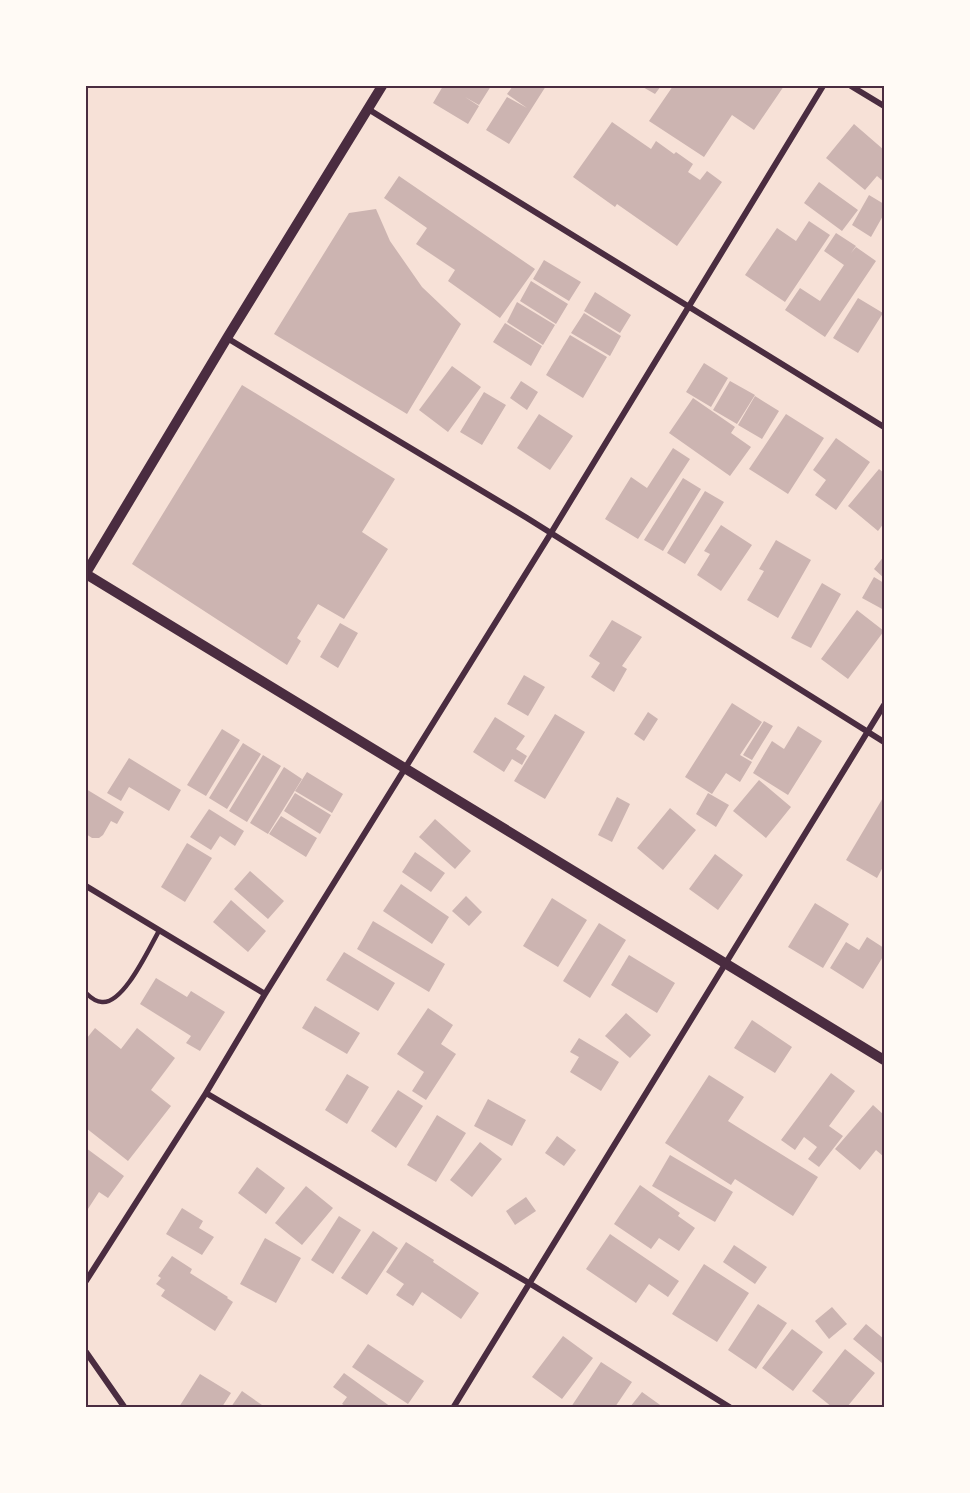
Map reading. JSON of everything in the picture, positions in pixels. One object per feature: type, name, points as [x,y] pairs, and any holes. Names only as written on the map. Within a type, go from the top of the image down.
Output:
[{"type":"street","points":[[382,86],[227,338],[86,574],[885,1060]]},
{"type":"street","points":[[86,1281],[207,1093],[265,994],[551,533],[824,86]]},
{"type":"street","points":[[851,86],[885,106]]},
{"type":"street","points":[[368,109],[885,427]]},
{"type":"street","points":[[227,338],[551,533],[885,742]]},
{"type":"street","points":[[453,1407],[885,705]]},
{"type":"street","points":[[86,886],[265,994]]},
{"type":"street","points":[[207,1093],[529,1283],[731,1407]]},
{"type":"street","points":[[86,1352],[125,1407]]},
{"type":"lane","points":[[86,993],[103,1003],[116,998],[125,989],[159,931]]},
{"type":"building","points":[[443,86],[491,86],[479,105],[465,97],[479,106],[468,124],[433,103]]},
{"type":"building","points":[[513,86],[546,86],[509,144],[486,130],[507,97],[527,108],[507,94]]},
{"type":"building","points":[[641,86],[661,86],[655,94]]},
{"type":"building","points":[[673,86],[784,86],[754,130],[732,115],[704,157],[649,121]]},
{"type":"building","points":[[612,122],[651,149],[656,141],[674,154],[676,152],[693,164],[688,172],[700,180],[707,171],[722,182],[677,246],[617,204],[615,207],[573,177]]},
{"type":"building","points":[[854,124],[884,150],[884,182],[877,176],[865,190],[826,158]]},
{"type":"building","points":[[399,176],[535,269],[500,318],[448,281],[455,270],[416,244],[427,228],[384,198]]},
{"type":"building","points":[[819,182],[858,210],[842,231],[804,203]]},
{"type":"building","points":[[869,195],[884,204],[884,214],[871,237],[852,225]]},
{"type":"building","points":[[376,209],[390,241],[422,287],[461,324],[407,414],[274,334],[349,213]]},
{"type":"building","points":[[809,221],[830,235],[785,302],[745,275],[777,228],[796,241]]},
{"type":"building","points":[[836,233],[856,246],[851,253],[856,247],[876,261],[825,337],[785,310],[800,288],[820,301],[844,265],[824,251]]},
{"type":"building","points":[[544,260],[581,282],[569,301],[533,279]]},
{"type":"building","points":[[531,281],[568,304],[556,324],[520,301]]},
{"type":"building","points":[[595,292],[631,315],[620,333],[584,311]]},
{"type":"building","points":[[858,298],[883,313],[858,353],[833,338]]},
{"type":"building","points":[[517,302],[555,325],[543,345],[507,322]]},
{"type":"building","points":[[584,313],[621,336],[610,356],[571,333]]},
{"type":"building","points":[[505,323],[542,346],[531,366],[493,342]]},
{"type":"building","points":[[570,335],[607,357],[583,398],[546,375]]},
{"type":"building","points":[[704,363],[728,378],[711,407],[686,392]]},
{"type":"building","points":[[452,366],[481,387],[448,432],[419,410]]},
{"type":"building","points":[[521,381],[538,392],[527,410],[510,398]]},
{"type":"building","points":[[730,381],[755,395],[737,424],[713,410]]},
{"type":"building","points":[[242,385],[395,479],[362,532],[388,549],[344,619],[318,604],[297,638],[301,641],[287,665],[132,564]]},
{"type":"building","points":[[484,392],[506,405],[482,445],[460,432]]},
{"type":"building","points":[[755,396],[779,411],[762,439],[738,425]]},
{"type":"building","points":[[693,398],[735,427],[731,433],[751,447],[730,476],[669,433]]},
{"type":"building","points":[[539,414],[573,436],[550,470],[517,448]]},
{"type":"building","points":[[786,414],[824,438],[788,494],[749,469]]},
{"type":"building","points":[[836,438],[870,462],[836,510],[815,495],[826,480],[813,470]]},
{"type":"building","points":[[673,448],[690,459],[638,539],[605,519],[631,477],[647,488]]},
{"type":"building","points":[[879,469],[884,473],[884,523],[878,531],[848,506]]},
{"type":"building","points":[[683,478],[701,489],[663,551],[644,540]]},
{"type":"building","points":[[705,491],[724,502],[685,564],[667,553]]},
{"type":"building","points":[[721,525],[752,545],[721,591],[697,575],[710,554],[704,551]]},
{"type":"building","points":[[776,540],[811,560],[778,618],[747,600],[764,571],[759,569]]},
{"type":"building","points":[[884,556],[884,578],[874,569]]},
{"type":"building","points":[[874,577],[884,583],[884,610],[862,598]]},
{"type":"building","points":[[822,583],[841,594],[811,648],[791,638]]},
{"type":"building","points":[[857,610],[884,631],[848,679],[821,659]]},
{"type":"building","points":[[612,620],[642,637],[622,666],[627,669],[614,692],[591,677],[600,663],[589,656]]},
{"type":"building","points":[[340,623],[358,633],[338,668],[320,657]]},
{"type":"building","points":[[524,675],[545,687],[528,716],[507,704]]},
{"type":"building","points":[[732,703],[762,722],[740,755],[752,762],[740,782],[726,773],[712,794],[685,777]]},
{"type":"building","points":[[648,712],[658,719],[644,741],[634,734]]},
{"type":"building","points":[[555,714],[585,732],[545,799],[514,781]]},
{"type":"building","points":[[495,717],[525,736],[516,749],[527,756],[522,765],[512,759],[504,772],[473,752]]},
{"type":"building","points":[[764,721],[773,726],[752,760],[743,755]]},
{"type":"building","points":[[798,726],[822,741],[788,795],[753,773],[772,741],[784,749]]},
{"type":"building","points":[[222,729],[240,740],[206,796],[187,785]]},
{"type":"building","points":[[243,743],[261,754],[227,809],[209,798]]},
{"type":"building","points":[[263,755],[281,766],[247,822],[229,811]]},
{"type":"building","points":[[129,758],[181,790],[169,811],[129,787],[121,801],[107,793]]},
{"type":"building","points":[[284,767],[302,779],[268,834],[250,823]]},
{"type":"building","points":[[307,772],[343,794],[332,813],[295,791]]},
{"type":"building","points":[[759,780],[791,807],[766,838],[733,811]]},
{"type":"building","points":[[86,789],[124,812],[117,824],[111,821],[99,838],[92,838],[86,834]]},
{"type":"building","points":[[295,793],[331,815],[320,834],[284,811]]},
{"type":"building","points":[[708,793],[729,805],[716,827],[696,814]]},
{"type":"building","points":[[884,796],[884,865],[877,878],[846,860]]},
{"type":"building","points":[[617,797],[630,804],[612,842],[598,835]]},
{"type":"building","points":[[670,808],[696,830],[663,870],[637,848]]},
{"type":"building","points":[[209,809],[244,831],[235,846],[220,836],[211,850],[190,837]]},
{"type":"building","points":[[281,816],[317,838],[306,857],[269,834]]},
{"type":"building","points":[[435,819],[471,851],[455,869],[419,837]]},
{"type":"building","points":[[187,843],[212,858],[185,902],[161,887]]},
{"type":"building","points":[[415,852],[445,873],[431,892],[402,872]]},
{"type":"building","points":[[715,854],[743,875],[718,910],[689,889]]},
{"type":"building","points":[[250,871],[284,901],[268,919],[234,889]]},
{"type":"building","points":[[401,884],[449,917],[432,944],[383,911]]},
{"type":"building","points":[[466,896],[482,912],[469,926],[452,911]]},
{"type":"building","points":[[552,898],[587,920],[558,967],[523,946]]},
{"type":"building","points":[[231,900],[266,931],[248,952],[213,922]]},
{"type":"building","points":[[815,903],[849,924],[823,968],[788,947]]},
{"type":"building","points":[[373,921],[445,964],[429,992],[357,949]]},
{"type":"building","points":[[599,923],[626,940],[590,998],[563,981]]},
{"type":"building","points":[[867,937],[884,948],[884,955],[863,989],[830,968],[846,942],[859,950]]},
{"type":"building","points":[[344,952],[395,983],[378,1011],[326,980]]},
{"type":"building","points":[[629,955],[675,983],[657,1013],[611,985]]},
{"type":"building","points":[[156,978],[187,997],[191,991],[225,1012],[200,1051],[186,1043],[191,1036],[140,1004]]},
{"type":"building","points":[[315,1006],[360,1033],[347,1054],[302,1028]]},
{"type":"building","points":[[428,1008],[453,1025],[441,1044],[456,1054],[426,1100],[412,1091],[424,1072],[397,1054]]},
{"type":"building","points":[[626,1013],[651,1035],[630,1058],[605,1036]]},
{"type":"building","points":[[752,1020],[792,1047],[775,1073],[734,1048]]},
{"type":"building","points":[[95,1028],[121,1049],[137,1028],[175,1058],[151,1090],[171,1106],[128,1161],[86,1128],[86,1037]]},
{"type":"building","points":[[579,1038],[619,1062],[601,1091],[570,1072],[579,1057],[570,1052]]},
{"type":"building","points":[[831,1073],[855,1091],[829,1126],[843,1136],[819,1167],[808,1159],[817,1147],[804,1137],[795,1150],[781,1140]]},
{"type":"building","points":[[347,1074],[369,1087],[347,1124],[325,1110]]},
{"type":"building","points":[[709,1075],[744,1097],[728,1121],[818,1177],[793,1216],[735,1179],[731,1185],[665,1143]]},
{"type":"building","points":[[398,1090],[423,1106],[396,1148],[371,1131]]},
{"type":"building","points":[[488,1099],[526,1120],[512,1146],[474,1126]]},
{"type":"building","points":[[873,1105],[884,1115],[884,1157],[876,1150],[860,1170],[835,1149]]},
{"type":"building","points":[[437,1115],[466,1133],[436,1182],[407,1165]]},
{"type":"building","points":[[557,1136],[576,1150],[564,1166],[545,1153]]},
{"type":"building","points":[[480,1142],[502,1159],[472,1197],[450,1180]]},
{"type":"building","points":[[86,1148],[124,1176],[108,1198],[99,1192],[86,1212]]},
{"type":"building","points":[[670,1155],[733,1192],[715,1222],[652,1186]]},
{"type":"building","points":[[257,1167],[285,1188],[266,1214],[238,1193]]},
{"type":"building","points":[[640,1185],[680,1213],[678,1216],[695,1228],[679,1251],[659,1238],[651,1249],[614,1224]]},
{"type":"building","points":[[306,1186],[333,1208],[302,1245],[275,1223]]},
{"type":"building","points":[[526,1197],[536,1211],[515,1225],[506,1211]]},
{"type":"building","points":[[182,1208],[203,1221],[199,1228],[214,1237],[202,1255],[166,1234]]},
{"type":"building","points":[[339,1216],[361,1230],[333,1274],[311,1260]]},
{"type":"building","points":[[373,1231],[398,1248],[367,1295],[341,1278]]},
{"type":"building","points":[[610,1234],[679,1281],[668,1297],[649,1284],[636,1303],[586,1269]]},
{"type":"building","points":[[265,1238],[301,1258],[276,1303],[240,1284]]},
{"type":"building","points":[[406,1242],[479,1293],[461,1319],[422,1292],[413,1306],[396,1295],[404,1284],[386,1272]]},
{"type":"building","points":[[734,1245],[767,1267],[755,1284],[723,1262]]},
{"type":"building","points":[[172,1256],[192,1269],[190,1273],[233,1302],[215,1331],[161,1296],[165,1290],[156,1284],[161,1278],[158,1276]]},
{"type":"building","points":[[704,1264],[749,1293],[717,1342],[672,1314]]},
{"type":"building","points":[[758,1304],[787,1323],[756,1369],[728,1350]]},
{"type":"building","points":[[832,1307],[847,1324],[829,1339],[815,1321]]},
{"type":"building","points":[[866,1324],[884,1339],[882,1363],[853,1339]]},
{"type":"building","points":[[792,1329],[823,1352],[793,1391],[762,1368]]},
{"type":"building","points":[[563,1336],[593,1358],[562,1399],[532,1377]]},
{"type":"building","points":[[368,1344],[424,1381],[408,1404],[352,1367]]},
{"type":"building","points":[[845,1349],[875,1373],[847,1407],[832,1407],[812,1391]]},
{"type":"building","points":[[601,1362],[632,1382],[615,1407],[571,1407]]},
{"type":"building","points":[[344,1373],[391,1407],[347,1407],[342,1404],[347,1397],[333,1387]]},
{"type":"building","points":[[200,1374],[231,1393],[222,1407],[179,1407]]},
{"type":"building","points":[[242,1391],[262,1405],[261,1407],[231,1407]]},
{"type":"building","points":[[642,1392],[663,1407],[630,1407]]}]
